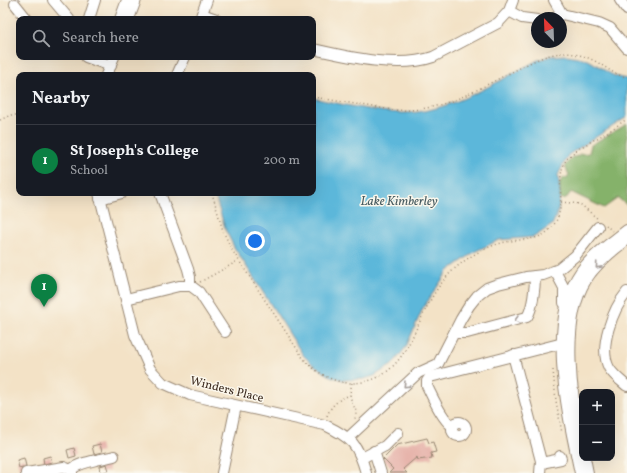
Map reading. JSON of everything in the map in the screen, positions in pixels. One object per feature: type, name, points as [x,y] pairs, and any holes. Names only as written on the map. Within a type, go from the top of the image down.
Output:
[{"type":"street","points":[[53,0],[66,16]]},
{"type":"street","points":[[89,16],[95,0]]},
{"type":"street","points":[[121,16],[128,0]]},
{"type":"street","points":[[130,16],[136,0]]},
{"type":"street","points":[[201,16],[207,0]]},
{"type":"street","points":[[316,50],[349,57],[398,62],[424,60],[433,57],[498,23],[509,11],[513,0]]},
{"type":"street","points":[[554,0],[557,12]]},
{"type":"street","points":[[620,0],[627,10]]},
{"type":"street","points":[[15,4],[25,16]]},
{"type":"street","points":[[509,11],[522,18],[531,19]]},
{"type":"street","points":[[567,17],[599,22],[610,28],[627,48]]},
{"type":"street","points":[[95,60],[108,64],[101,72]]},
{"type":"street","points":[[178,72],[184,60]]},
{"type":"street","name":"Winders Place","points":[[99,196],[135,335],[150,369],[163,383],[190,395],[325,425],[342,433],[355,444],[362,458],[366,473]]},
{"type":"street","points":[[161,196],[188,269],[192,286]]},
{"type":"street","points":[[348,438],[418,373],[438,364],[469,306],[482,291],[501,283],[526,277],[543,275],[560,268],[575,256],[598,227]]},
{"type":"street","points":[[580,473],[566,407],[562,374],[566,310],[574,284],[581,271],[592,258],[627,230]]},
{"type":"street","points":[[579,430],[575,412],[571,376],[571,336],[574,309],[586,280],[598,264],[627,240]]},
{"type":"street","points":[[560,268],[573,271],[584,261],[592,258]]},
{"type":"street","points":[[560,268],[566,310]]},
{"type":"street","points":[[455,333],[464,334],[526,318],[529,313],[535,276]]},
{"type":"street","points":[[126,299],[181,285],[192,286],[199,292],[225,332]]},
{"type":"street","points":[[627,292],[618,304],[611,320],[606,350],[607,363],[610,370],[627,386]]},
{"type":"street","points":[[452,426],[446,420],[428,388],[428,378],[433,375],[563,343]]},
{"type":"street","points":[[513,355],[541,468],[561,459],[560,456]]},
{"type":"street","points":[[222,473],[236,406]]},
{"type":"street","points":[[362,458],[387,444],[398,433]]},
{"type":"street","points":[[374,452],[381,473]]},
{"type":"street","points":[[26,473],[64,467],[72,471],[73,468],[81,464],[114,456]]},
{"type":"street","points":[[586,461],[588,473]]},
{"type":"path","points":[[316,97],[392,110],[404,111],[426,109],[458,99],[538,58],[561,53],[574,54],[596,61],[616,75],[627,77]]},
{"type":"path","points":[[0,120],[16,115]]},
{"type":"path","points":[[213,196],[223,231],[232,250],[303,358],[309,365],[326,376],[340,382],[352,383],[380,376],[389,371],[399,361],[405,353],[430,300],[453,270],[474,254],[485,249],[506,242],[534,239],[543,235],[552,228],[556,223],[560,211],[562,172],[569,157],[574,152],[627,119]]},
{"type":"path","points":[[561,202],[580,204],[613,232]]},
{"type":"path","points":[[192,286],[239,260]]},
{"type":"path","points":[[352,383],[350,395],[356,412],[352,423]]},
{"type":"path","points":[[327,418],[334,404],[350,395]]},
{"type":"green space","points":[[627,124],[627,205],[618,198],[604,208],[571,192],[565,200],[560,198],[560,182],[564,177],[567,179],[569,175],[565,166],[572,157],[589,153],[591,145]]},
{"type":"water","name":"Lake Kimberley","points":[[566,55],[584,59],[592,62],[610,74],[627,79],[627,117],[568,155],[558,175],[560,195],[558,212],[552,225],[534,237],[499,240],[476,251],[448,271],[423,308],[406,347],[392,365],[374,376],[364,379],[343,380],[330,376],[311,363],[303,355],[234,247],[226,231],[215,196],[316,196],[316,99],[381,111],[403,113],[420,112],[455,102],[490,86],[538,60],[551,56]]},
{"type":"building","points":[[427,438],[429,443],[433,442],[436,452],[431,453],[432,458],[418,460],[417,457],[403,469],[407,473],[389,473],[393,469],[383,459],[397,445]]},
{"type":"building","points":[[100,444],[102,452],[94,454],[92,446]]},
{"type":"building","points":[[74,448],[76,456],[69,458],[67,450]]},
{"type":"building","points":[[50,456],[52,462],[44,464],[43,458]]},
{"type":"building","points":[[24,458],[26,466],[19,468],[17,460]]},
{"type":"building","points":[[107,464],[109,471],[101,473],[100,466]]},
{"type":"place","name":"St Joseph's College","points":[[44,307]]}]
